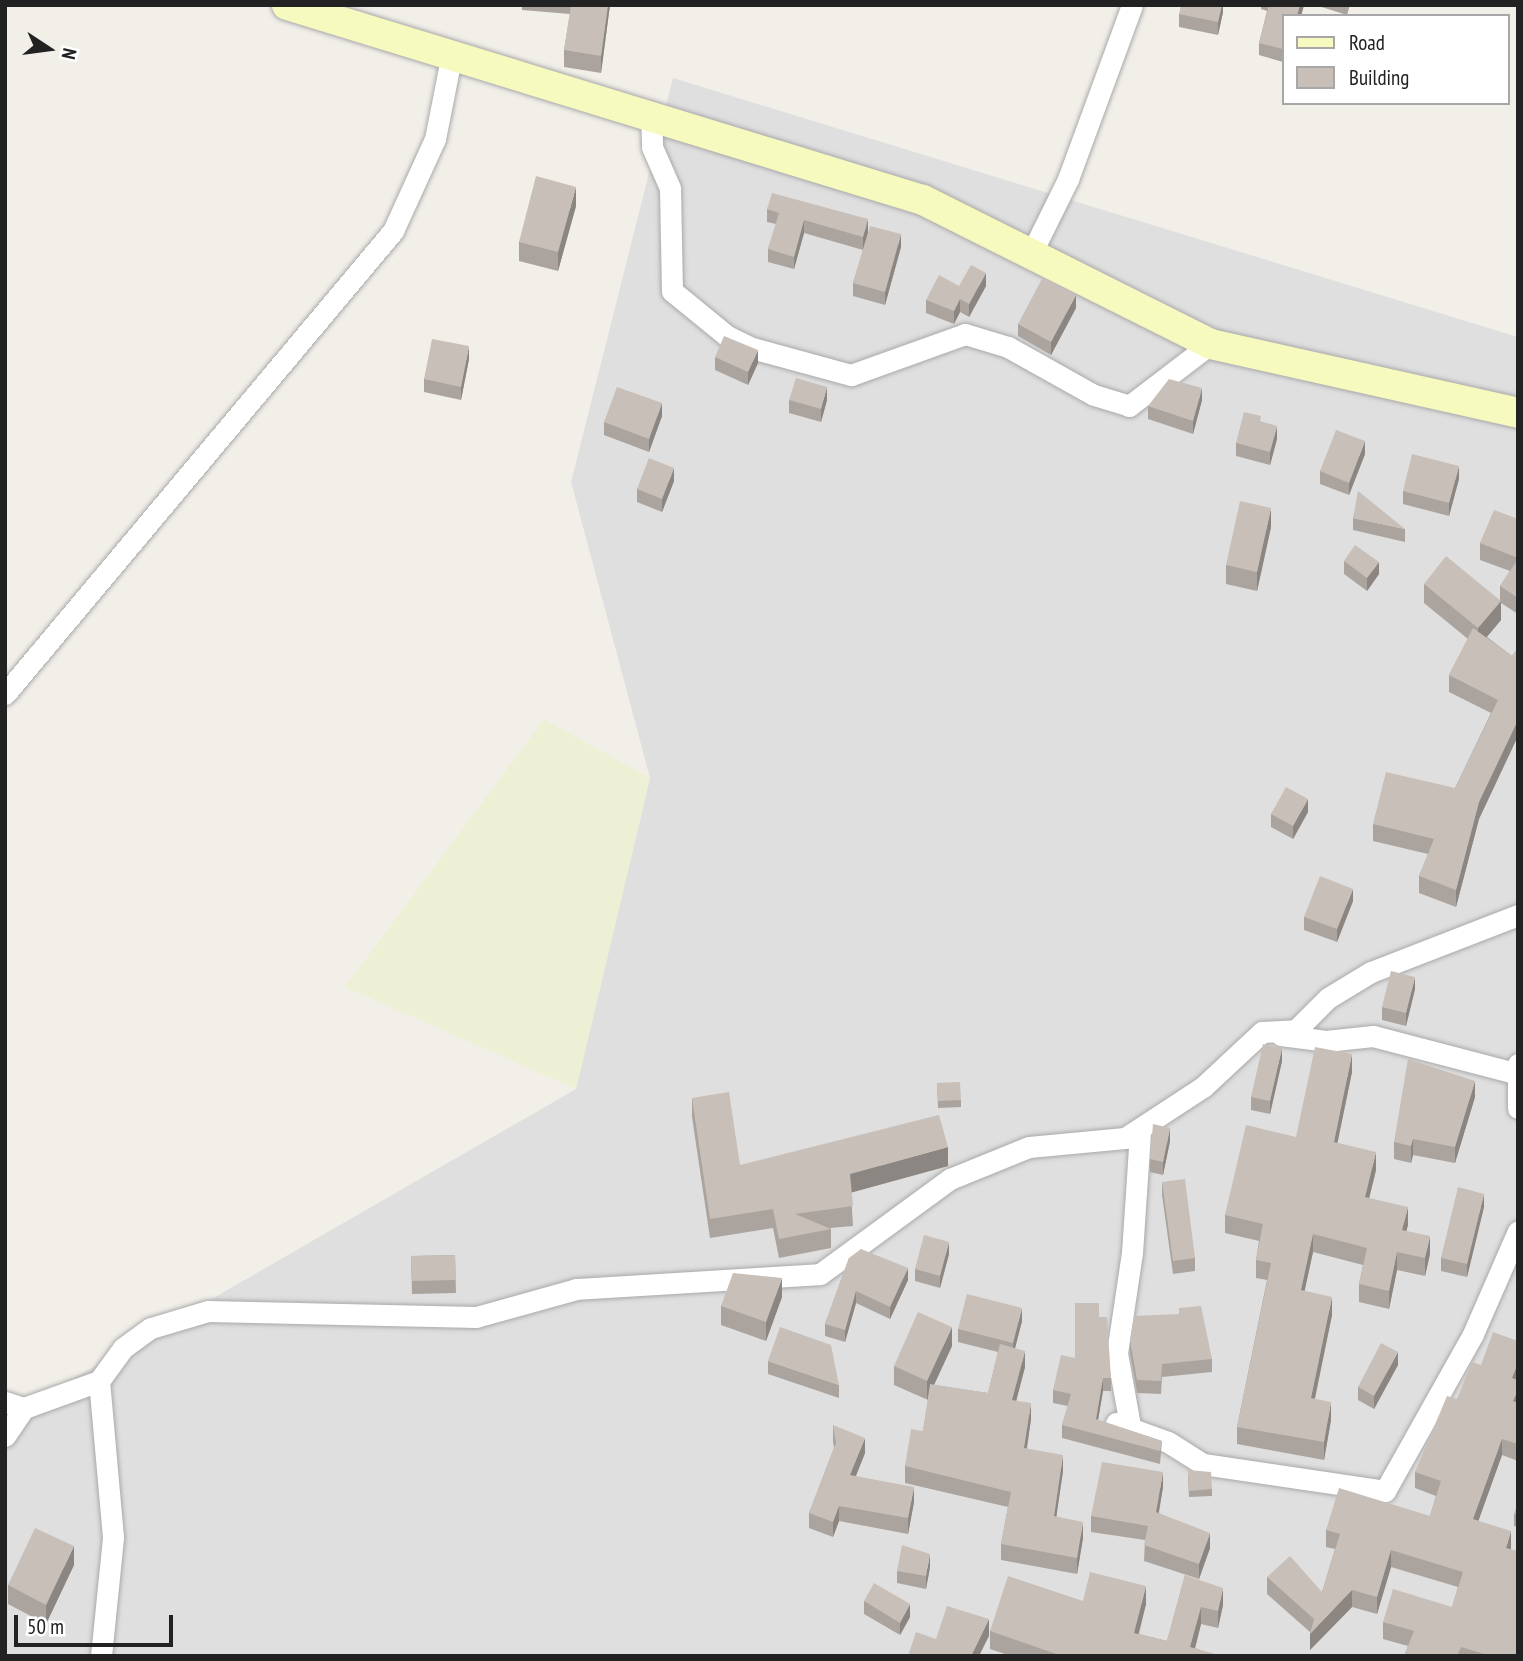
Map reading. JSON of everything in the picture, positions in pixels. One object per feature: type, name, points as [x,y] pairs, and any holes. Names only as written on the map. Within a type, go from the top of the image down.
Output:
[{"type":"street","points":[[287,5],[451,58],[650,114],[923,201],[1210,344],[1518,413]]},
{"type":"street","points":[[1031,254],[1068,178],[1132,5]]},
{"type":"street","points":[[5,694],[393,231],[435,139],[451,58]]},
{"type":"street","points":[[650,114],[652,147],[670,188],[672,290],[727,336],[752,348],[851,375],[965,334],[1008,347],[1094,395],[1129,406],[1210,344]]},
{"type":"street","points":[[5,1436],[15,1405],[99,1381],[138,1335],[191,1313],[476,1317],[576,1289],[820,1274],[950,1179],[988,1160],[1029,1147],[1141,1138],[1262,1032],[1296,1030],[1328,998],[1371,972],[1518,915]]},
{"type":"street","points":[[1262,1032],[1326,1041],[1373,1036],[1516,1068],[1518,1108]]},
{"type":"street","points":[[1141,1138],[1117,1353],[1123,1427],[1168,1442],[1203,1464],[1385,1491],[1466,1346],[1518,1231]]},
{"type":"street","points":[[99,1381],[113,1536],[101,1656]]},
{"type":"shaded area","points":[[673,78],[1518,337],[1518,1656],[5,1656],[5,1418],[576,1089],[650,778],[571,482]]},
{"type":"green space","points":[[544,719],[650,778],[576,1089],[345,987]]},
{"type":"building","points":[[571,5],[608,5],[601,56],[564,50]]},
{"type":"building","points":[[1181,5],[1222,5],[1218,22],[1179,14]]},
{"type":"building","points":[[1269,5],[1300,5],[1298,14],[1282,14],[1282,49],[1259,43]]},
{"type":"building","points":[[536,176],[576,187],[558,252],[519,242]]},
{"type":"building","points":[[772,193],[868,219],[863,237],[804,220],[794,257],[768,249],[779,213],[767,209]]},
{"type":"building","points":[[870,226],[901,234],[885,292],[853,283]]},
{"type":"building","points":[[971,265],[986,273],[969,304],[960,299],[954,311],[926,300],[939,275],[959,286]]},
{"type":"building","points":[[1043,277],[1076,295],[1051,342],[1018,324]]},
{"type":"building","points":[[724,336],[758,350],[748,372],[715,357]]},
{"type":"building","points":[[432,339],[469,346],[461,387],[424,379]]},
{"type":"building","points":[[796,378],[827,387],[821,409],[789,400]]},
{"type":"building","points":[[1169,379],[1202,388],[1193,421],[1148,406]]},
{"type":"building","points":[[617,387],[662,403],[649,439],[604,422]]},
{"type":"building","points":[[1244,412],[1261,416],[1260,421],[1277,426],[1270,452],[1236,443]]},
{"type":"building","points":[[1336,430],[1365,441],[1349,483],[1320,471]]},
{"type":"building","points":[[1412,454],[1459,466],[1449,503],[1403,491]]},
{"type":"building","points":[[649,458],[674,468],[662,499],[637,489]]},
{"type":"building","points":[[1358,491],[1405,529],[1353,518]]},
{"type":"building","points":[[1240,501],[1271,508],[1257,572],[1226,565]]},
{"type":"building","points":[[1494,510],[1518,519],[1518,558],[1480,543]]},
{"type":"building","points":[[1355,545],[1379,562],[1367,578],[1344,561]]},
{"type":"building","points":[[1446,556],[1501,601],[1478,628],[1424,584]]},
{"type":"building","points":[[1518,559],[1518,598],[1500,586]]},
{"type":"building","points":[[1473,628],[1512,656],[1518,648],[1518,720],[1479,802],[1456,890],[1419,876],[1434,839],[1373,824],[1386,772],[1455,788],[1498,700],[1449,675]]},
{"type":"building","points":[[1286,787],[1308,799],[1293,826],[1271,814]]},
{"type":"building","points":[[1320,876],[1353,889],[1337,929],[1304,917]]},
{"type":"building","points":[[1391,971],[1415,977],[1406,1013],[1382,1007]]},
{"type":"building","points":[[1263,1044],[1282,1048],[1270,1101],[1251,1097]]},
{"type":"building","points":[[1315,1047],[1352,1054],[1334,1142],[1376,1152],[1365,1197],[1408,1207],[1402,1230],[1430,1236],[1425,1258],[1397,1252],[1389,1291],[1359,1284],[1367,1248],[1313,1234],[1301,1290],[1332,1297],[1311,1398],[1331,1402],[1324,1442],[1237,1427],[1271,1263],[1256,1260],[1263,1224],[1225,1215],[1246,1125],[1296,1137]]},
{"type":"building","points":[[1408,1059],[1475,1081],[1455,1147],[1413,1139],[1411,1146],[1394,1142]]},
{"type":"building","points":[[960,1082],[961,1100],[938,1101],[937,1083]]},
{"type":"building","points":[[729,1092],[740,1165],[939,1115],[948,1147],[850,1174],[853,1206],[795,1214],[831,1229],[779,1239],[773,1209],[710,1219],[692,1098]]},
{"type":"building","points":[[1153,1124],[1170,1128],[1163,1162],[1150,1159]]},
{"type":"building","points":[[1185,1179],[1195,1258],[1173,1261],[1162,1182]]},
{"type":"building","points":[[1458,1187],[1484,1194],[1467,1264],[1441,1258]]},
{"type":"building","points":[[924,1235],[949,1242],[940,1276],[915,1269]]},
{"type":"building","points":[[861,1249],[908,1268],[890,1307],[856,1291],[845,1330],[825,1324],[849,1258]]},
{"type":"building","points":[[455,1255],[456,1280],[412,1281],[411,1256]]},
{"type":"building","points":[[733,1273],[782,1278],[766,1322],[721,1306]]},
{"type":"building","points":[[967,1294],[1022,1308],[1013,1343],[958,1329]]},
{"type":"building","points":[[1075,1303],[1099,1303],[1099,1317],[1107,1317],[1111,1378],[1103,1378],[1096,1419],[1162,1441],[1160,1451],[1062,1425],[1071,1394],[1053,1390],[1061,1355],[1075,1358]]},
{"type":"building","points":[[1201,1306],[1212,1359],[1162,1364],[1161,1381],[1137,1380],[1130,1340],[1134,1316],[1179,1314],[1179,1308]]},
{"type":"building","points":[[918,1312],[952,1327],[927,1381],[894,1366]]},
{"type":"building","points":[[780,1327],[831,1345],[839,1385],[768,1361]]},
{"type":"building","points":[[1493,1332],[1518,1341],[1518,1363],[1512,1378],[1518,1380],[1518,1390],[1513,1401],[1518,1403],[1518,1444],[1502,1439],[1473,1519],[1511,1531],[1506,1548],[1518,1551],[1518,1656],[1491,1656],[1461,1647],[1457,1656],[1404,1656],[1414,1631],[1383,1622],[1393,1589],[1452,1607],[1463,1572],[1391,1550],[1377,1597],[1352,1590],[1310,1634],[1314,1619],[1267,1577],[1290,1556],[1322,1592],[1340,1534],[1326,1530],[1339,1488],[1430,1516],[1441,1481],[1415,1472],[1447,1396],[1457,1399],[1472,1362],[1481,1365]]},
{"type":"building","points":[[1381,1343],[1398,1352],[1374,1396],[1358,1387]]},
{"type":"building","points":[[1000,1344],[1025,1351],[1012,1400],[1031,1403],[1024,1448],[1063,1455],[1054,1516],[1083,1522],[1077,1558],[1001,1544],[1011,1492],[905,1466],[911,1429],[923,1431],[930,1384],[988,1393]]},
{"type":"building","points":[[833,1425],[865,1438],[850,1475],[914,1487],[908,1518],[839,1506],[833,1522],[809,1513],[836,1443]]},
{"type":"building","points":[[1102,1462],[1163,1472],[1156,1512],[1210,1533],[1199,1564],[1144,1545],[1148,1526],[1091,1516]]},
{"type":"building","points":[[1188,1470],[1211,1472],[1212,1489],[1189,1491]]},
{"type":"building","points":[[35,1528],[74,1546],[46,1605],[8,1585]]},
{"type":"building","points":[[902,1545],[930,1554],[926,1576],[897,1571]]},
{"type":"building","points":[[1090,1572],[1146,1586],[1134,1633],[1167,1641],[1185,1575],[1223,1588],[1218,1611],[1201,1607],[1190,1647],[1215,1654],[1214,1656],[1062,1656],[990,1631],[1008,1576],[1083,1601]]},
{"type":"building","points":[[874,1583],[910,1604],[900,1623],[864,1601]]},
{"type":"building","points":[[947,1606],[989,1619],[971,1656],[908,1656],[916,1632],[936,1639]]}]
